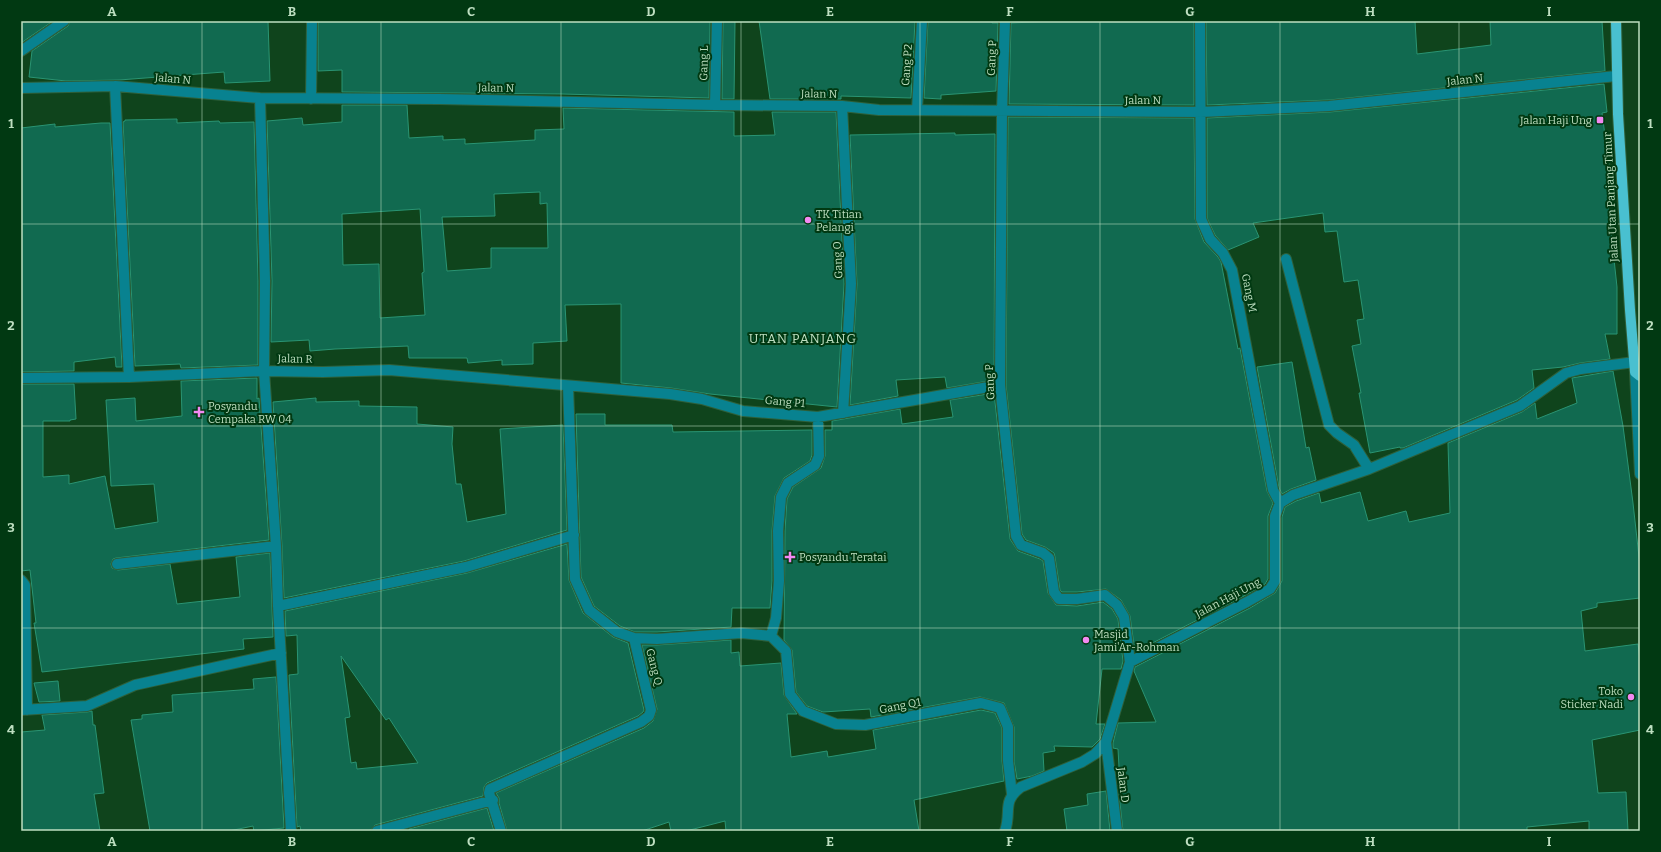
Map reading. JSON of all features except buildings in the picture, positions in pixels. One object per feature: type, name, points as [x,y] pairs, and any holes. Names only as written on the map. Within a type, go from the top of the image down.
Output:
[{"type":"main road","name":"Jalan Utan Panjang Timur","points":[[1616,21],[1616,76],[1630,310],[1636,370]]},
{"type":"street","points":[[21,51],[64,21]]},
{"type":"street","points":[[311,99],[312,21]]},
{"type":"street","name":"Gang L","points":[[715,105],[717,21]]},
{"type":"street","name":"Gang P2","points":[[916,110],[922,21]]},
{"type":"street","name":"Gang P","points":[[1005,21],[1002,111],[1000,385],[1016,536],[1021,545],[1043,553],[1049,558],[1054,592],[1059,599],[1077,599],[1105,595],[1117,605],[1124,616],[1130,662]]},
{"type":"street","name":"Gang M","points":[[1200,21],[1201,219],[1210,239],[1223,253],[1232,270],[1273,490],[1280,503]]},
{"type":"street","name":"Jalan N","points":[[21,88],[115,86],[260,98],[438,99],[715,105],[842,106],[879,110],[1201,112],[1329,106],[1616,76]]},
{"type":"street","points":[[115,86],[129,377]]},
{"type":"street","points":[[260,98],[265,281],[264,371],[282,652],[290,831]]},
{"type":"street","name":"Gang O","points":[[842,106],[851,284],[843,413]]},
{"type":"street","points":[[1286,259],[1329,425],[1337,433],[1354,445],[1369,469]]},
{"type":"street","points":[[1280,503],[1293,495],[1369,469],[1520,406],[1566,373],[1580,369],[1636,370],[1640,474]]},
{"type":"street","name":"Jalan R","points":[[21,378],[129,377],[264,371],[323,372],[389,370],[568,386]]},
{"type":"street","name":"Gang P1","points":[[568,386],[670,394],[702,399],[743,411],[818,417],[1000,385]]},
{"type":"street","name":"Gang Q","points":[[493,800],[489,792],[493,788],[641,722],[649,716],[651,710],[634,638],[617,632],[590,610],[575,580],[568,386]]},
{"type":"street","points":[[634,638],[657,639],[741,633],[771,636],[776,618],[779,581],[778,531],[781,497],[788,483],[815,465],[818,456],[818,417]]},
{"type":"street","name":"Jalan Haji Ung","points":[[1130,662],[1240,606],[1270,589],[1275,581],[1274,516],[1280,503]]},
{"type":"street","points":[[278,606],[466,567],[574,535]]},
{"type":"street","points":[[117,564],[276,546]]},
{"type":"street","points":[[21,580],[25,585],[24,710],[87,706],[135,686],[282,652]]},
{"type":"street","name":"Gang Q1","points":[[771,636],[786,651],[790,694],[803,711],[836,724],[865,725],[981,702],[1000,708],[1008,727],[1008,761],[1012,794]]},
{"type":"street","points":[[1005,831],[1007,826],[1009,800],[1012,794],[1020,787],[1082,762],[1095,754],[1106,742],[1130,662]]},
{"type":"street","name":"Jalan D","points":[[1106,742],[1117,831]]},
{"type":"street","points":[[377,831],[493,800],[501,831]]},
{"type":"place","name":"Jalan Haji Ung","points":[[1600,120]]},
{"type":"place","name":"TK Titian Pelangi","points":[[808,220]]},
{"type":"place","name":"Posyandu Cempaka RW 04","points":[[199,412]]},
{"type":"place","name":"Posyandu Teratai","points":[[790,557]]},
{"type":"place","name":"Masjid Jami'Ar-Rohman","points":[[1086,640]]},
{"type":"place","name":"Toko Sticker Nadi","points":[[1631,697]]},
{"type":"district","name":"UTAN PANJANG","points":[[803,338]]}]
